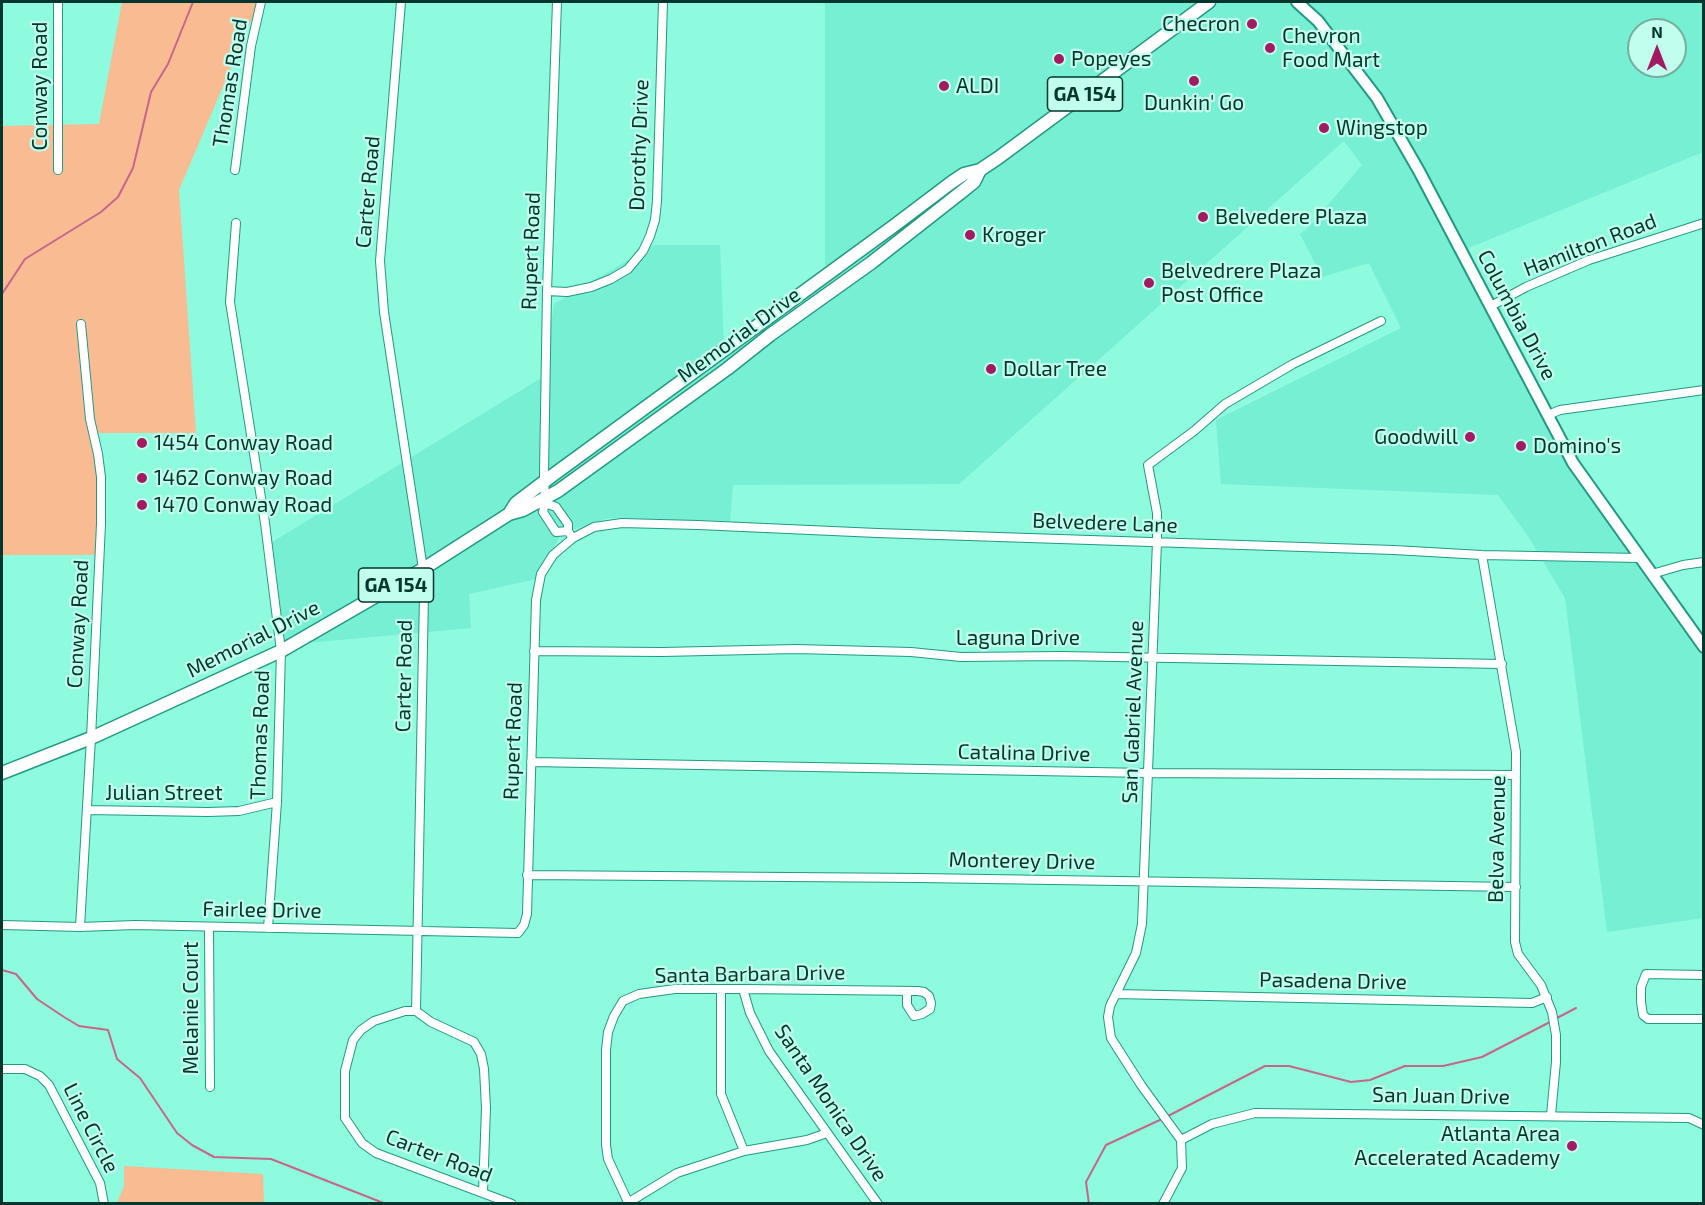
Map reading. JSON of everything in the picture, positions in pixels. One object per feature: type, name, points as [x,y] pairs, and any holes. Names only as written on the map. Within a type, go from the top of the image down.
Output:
[{"type":"main road","name":"Memorial Drive","points":[[509,514],[516,503],[952,182],[964,174],[980,170],[1209,2]]},
{"type":"main road","name":"Columbia Drive","points":[[1297,2],[1318,21],[1377,98],[1419,171],[1573,463],[1704,647]]},
{"type":"main road","name":"Memorial Drive","points":[[2,772],[91,738],[281,651],[423,569],[509,514],[545,501],[855,275],[974,182],[980,170]]},
{"type":"street","name":"Conway Road","points":[[58,2],[58,171]]},
{"type":"street","name":"Thomas Road","points":[[235,170],[251,46],[261,2]]},
{"type":"street","name":"Carter Road","points":[[401,2],[380,261],[384,312],[423,569],[416,1011],[405,1011],[374,1020],[353,1040],[345,1071],[345,1118],[362,1143],[376,1153],[512,1203]]},
{"type":"street","name":"Rupert Road","points":[[557,2],[547,291],[545,501],[543,512],[556,532],[571,535]]},
{"type":"street","name":"Dorothy Drive","points":[[547,291],[567,292],[591,287],[611,279],[628,269],[643,251],[650,236],[657,201],[663,2]]},
{"type":"street","name":"Thomas Road","points":[[236,223],[230,302],[265,523],[281,651],[276,802],[268,928]]},
{"type":"street","name":"Hamilton Road","points":[[1491,306],[1526,287],[1589,260],[1704,223]]},
{"type":"street","name":"San Gabriel Avenue","points":[[1181,1140],[1141,1085],[1111,1038],[1108,1017],[1110,1006],[1136,953],[1143,924],[1157,542],[1157,513],[1148,465],[1194,431],[1225,404],[1293,364],[1381,321]]},
{"type":"street","name":"Conway Road","points":[[80,927],[101,524],[101,477],[90,419],[81,324]]},
{"type":"street","points":[[1548,415],[1560,410],[1704,390]]},
{"type":"street","points":[[545,501],[556,507],[568,524],[571,535]]},
{"type":"street","name":"Belvedere Lane","points":[[571,535],[594,527],[621,523],[1482,555],[1639,558]]},
{"type":"street","name":"Rupert Road","points":[[522,930],[527,914],[536,600],[541,574],[552,555],[571,535]]},
{"type":"street","name":"Belva Avenue","points":[[1482,555],[1514,730],[1516,888],[1513,926],[1515,942],[1518,954],[1547,997],[1556,1035],[1551,1115]]},
{"type":"street","points":[[1652,574],[1704,562]]},
{"type":"street","name":"Laguna Drive","points":[[534,651],[662,652],[796,649],[911,652],[961,657],[1061,656],[1502,664]]},
{"type":"street","name":"Catalina Drive","points":[[531,762],[1148,773],[1516,775]]},
{"type":"street","name":"Julian Street","points":[[87,810],[239,811],[276,802]]},
{"type":"street","name":"Monterey Drive","points":[[527,875],[734,875],[1516,888]]},
{"type":"street","name":"Fairlee Drive","points":[[2,925],[80,927],[135,925],[512,933],[522,930]]},
{"type":"street","name":"Melanie Court","points":[[209,928],[210,1087]]},
{"type":"street","points":[[1704,975],[1646,974],[1641,987],[1641,1002],[1643,1015],[1648,1018],[1704,1019]]},
{"type":"street","name":"Santa Barbara Drive","points":[[627,1203],[608,1160],[606,1145],[608,1032],[623,1001],[639,994],[675,989],[907,991]]},
{"type":"street","name":"Santa Monica Drive","points":[[743,989],[750,1013],[769,1051],[879,1203]]},
{"type":"street","points":[[721,990],[721,1094],[744,1151]]},
{"type":"street","name":"Pasadena Drive","points":[[1116,994],[1532,1003],[1547,997]]},
{"type":"street","points":[[416,1011],[431,1022],[474,1042],[481,1054],[486,1108],[483,1193]]},
{"type":"street","name":"Line Circle","points":[[2,1068],[25,1070],[40,1077],[49,1085],[100,1183],[104,1203]]},
{"type":"street","name":"San Juan Drive","points":[[1181,1140],[1212,1124],[1255,1113],[1689,1118],[1704,1125]]},
{"type":"street","points":[[627,1203],[677,1173],[744,1151],[807,1140],[827,1133]]},
{"type":"street","points":[[1163,1203],[1182,1168],[1181,1140]]},
{"type":"shaded area","points":[[122,2],[259,2],[179,190],[196,433],[96,433],[103,555],[2,555],[2,126],[99,124]]},
{"type":"shaded area","points":[[825,2],[1703,2],[1703,152],[1461,251],[1545,411],[1703,641],[1703,918],[1607,932],[1565,598],[1528,536],[1498,495],[1221,484],[1216,420],[1401,328],[1369,263],[1322,277],[1300,234],[1308,228],[1362,165],[1344,141],[959,484],[733,485],[730,521],[609,518],[562,533],[536,579],[469,594],[471,628],[284,645],[269,544],[543,377],[554,304],[654,245],[720,245],[724,348],[825,279]]},
{"type":"shaded area","points":[[124,1166],[263,1174],[264,1203],[117,1203],[124,1186]]},
{"type":"waterway","points":[[2,294],[25,259],[101,212],[118,197],[133,168],[151,92],[168,64],[193,2]]},
{"type":"waterway","points":[[2,970],[16,974],[37,999],[79,1026],[108,1030],[117,1059],[140,1078],[177,1133],[192,1145],[214,1157],[271,1159],[386,1204]]},
{"type":"waterway","points":[[1557,1018],[1576,1008]]},
{"type":"waterway","points":[[1168,1116],[1265,1066],[1289,1066],[1351,1082],[1370,1080],[1405,1066],[1443,1066],[1482,1057],[1550,1022]]},
{"type":"waterway","points":[[1089,1204],[1086,1182],[1106,1145],[1162,1119]]},
{"type":"place","name":"Checron","points":[[1252,24]]},
{"type":"place","name":"Chevron Food Mart","points":[[1270,48]]},
{"type":"place","name":"Popeyes","points":[[1059,59]]},
{"type":"place","name":"Dunkin' Go","points":[[1194,81]]},
{"type":"place","name":"ALDI","points":[[944,86]]},
{"type":"place","name":"Wingstop","points":[[1324,128]]},
{"type":"place","name":"Belvedere Plaza","points":[[1203,217]]},
{"type":"place","name":"Kroger","points":[[970,235]]},
{"type":"place","name":"Belvedrere Plaza Post Office","points":[[1149,283]]},
{"type":"place","name":"Dollar Tree","points":[[991,369]]},
{"type":"place","name":"Goodwill","points":[[1470,437]]},
{"type":"place","name":"1454 Conway Road","points":[[142,443]]},
{"type":"place","name":"Domino's","points":[[1521,446]]},
{"type":"place","name":"1462 Conway Road","points":[[142,478]]},
{"type":"place","name":"1470 Conway Road","points":[[142,505]]},
{"type":"place","name":"Atlanta Area Accelerated Academy","points":[[1572,1146]]}]
